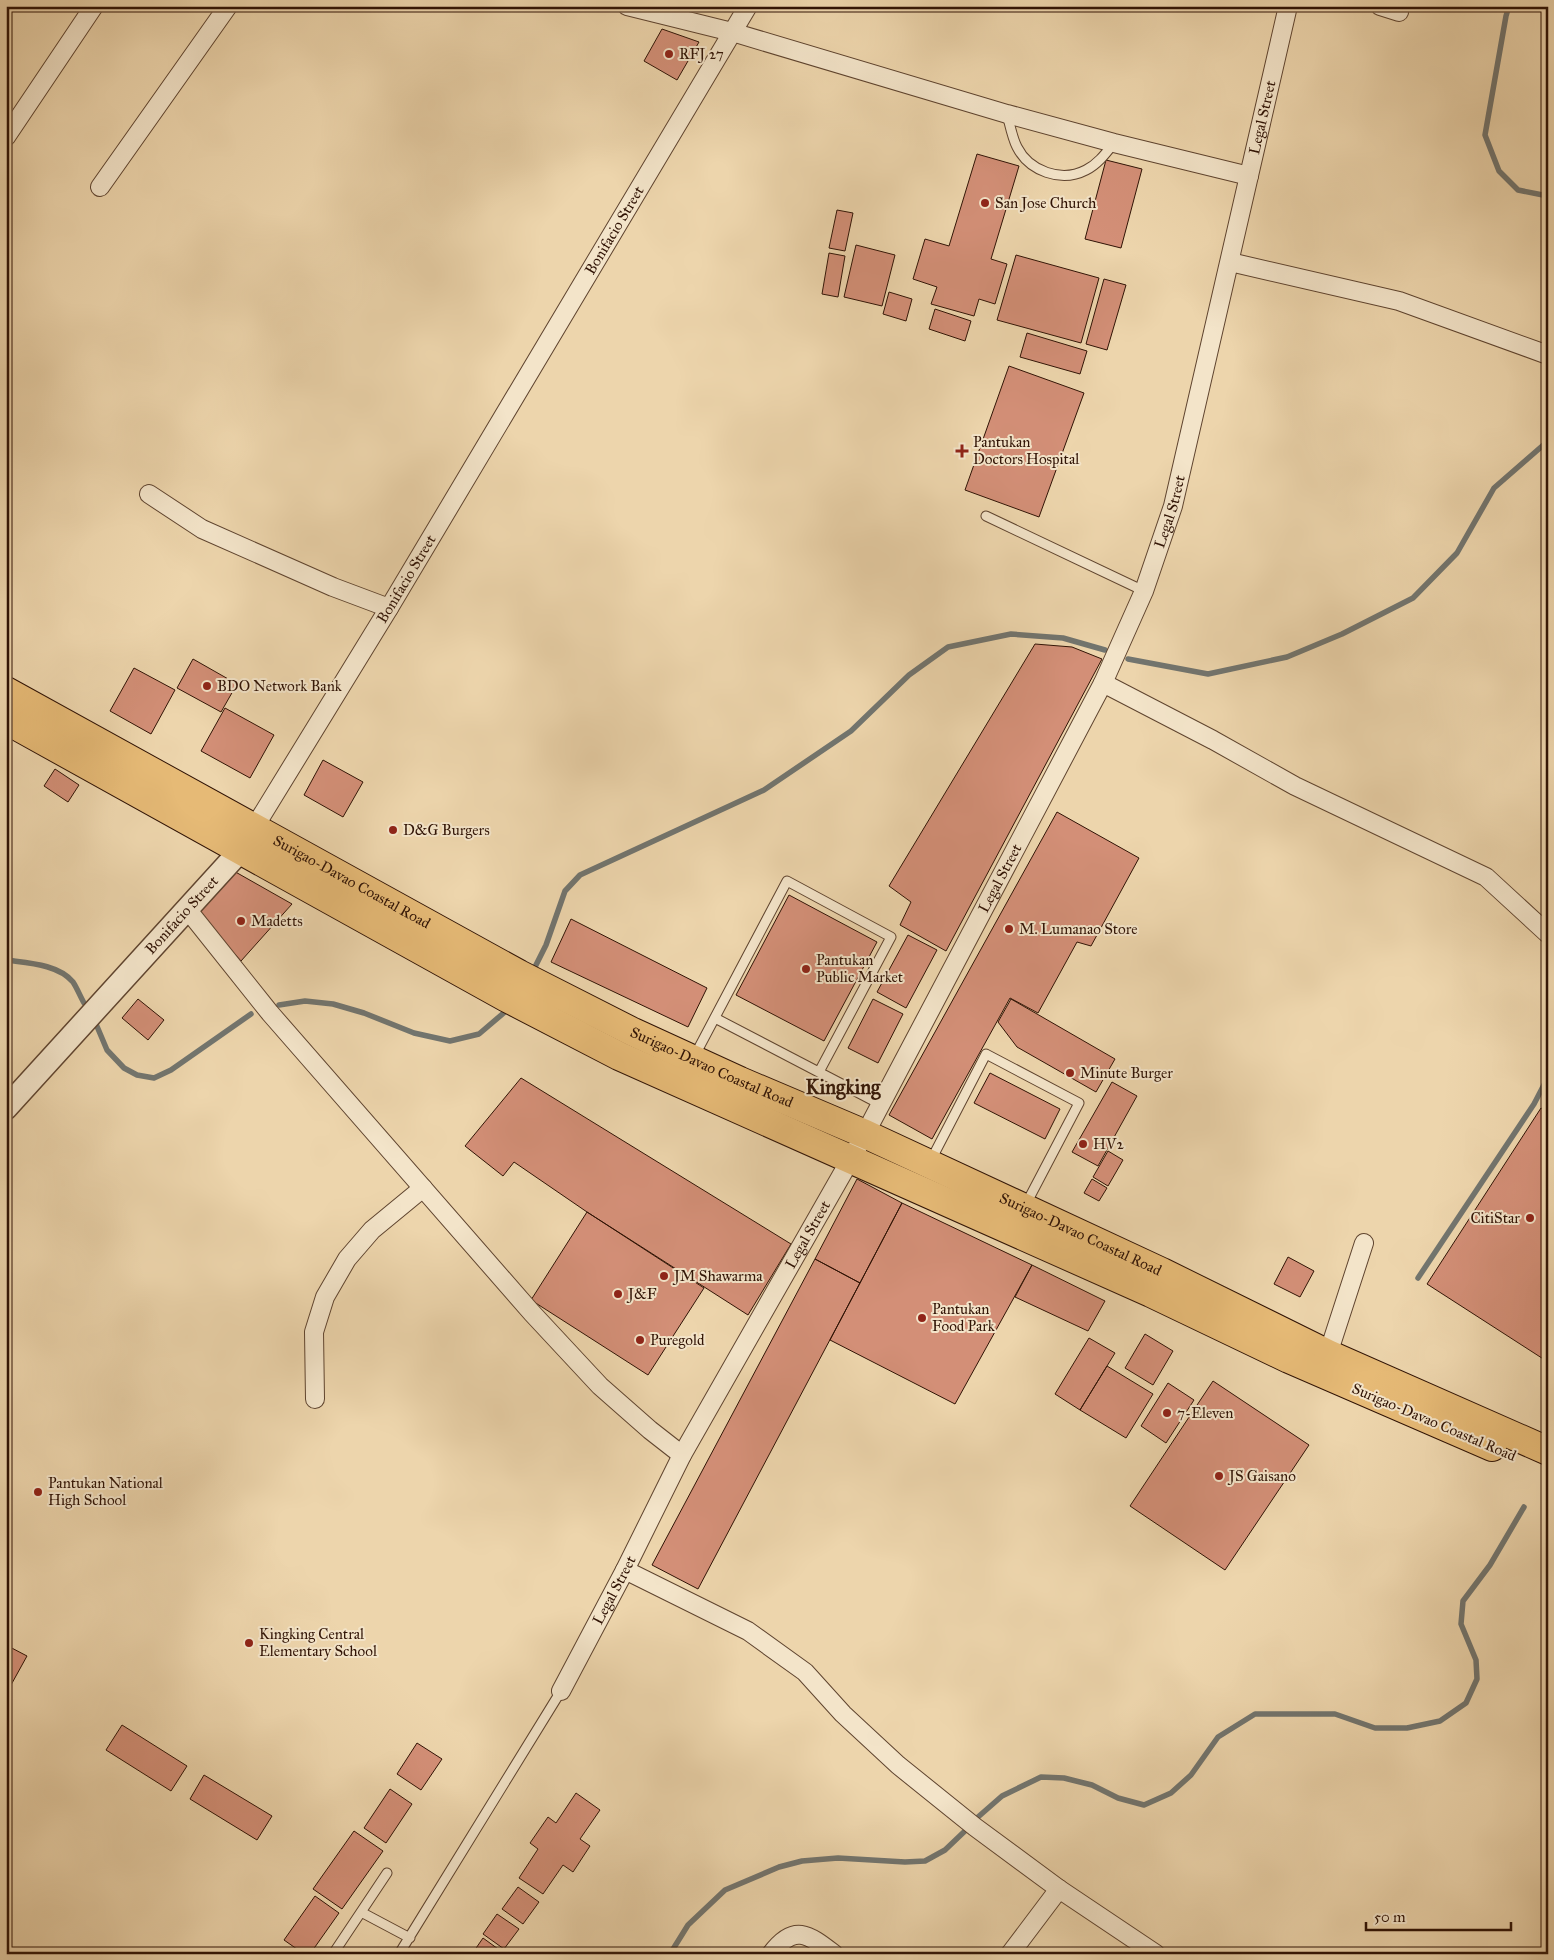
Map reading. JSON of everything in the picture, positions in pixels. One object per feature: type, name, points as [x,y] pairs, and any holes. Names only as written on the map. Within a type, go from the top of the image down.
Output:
[{"type":"highway","name":"Surigao-Davao Coastal Road","points":[[6,691],[77,745],[247,839],[505,997],[619,1056],[850,1159],[1156,1282]]},
{"type":"highway","name":"Surigao-Davao Coastal Road","points":[[6,720],[77,745]]},
{"type":"highway","name":"Surigao-Davao Coastal Road","points":[[247,839],[632,1032],[865,1134],[1024,1208],[1156,1282],[1541,1468],[1548,1468]]},
{"type":"highway","points":[[505,997],[519,974]]},
{"type":"highway","name":"Surigao-Davao Coastal Road","points":[[1294,1349],[1328,1354],[1548,1451]]},
{"type":"street","points":[[6,137],[94,6]]},
{"type":"street","points":[[100,187],[228,6]]},
{"type":"street","points":[[628,6],[732,32],[1007,114],[1114,143],[1250,176]]},
{"type":"street","name":"Bonifacio Street","points":[[6,1108],[187,909],[247,839],[389,608],[748,6]]},
{"type":"street","name":"Legal Street","points":[[561,1691],[625,1570],[682,1455],[865,1134],[1103,683],[1144,591],[1173,506],[1288,6]]},
{"type":"street","points":[[1380,6],[1399,12]]},
{"type":"street","points":[[1230,262],[1399,301],[1548,355]]},
{"type":"street","points":[[149,494],[202,529],[333,587],[389,608]]},
{"type":"street","points":[[1103,683],[1213,740],[1295,786],[1486,877],[1548,934]]},
{"type":"street","points":[[187,909],[270,1012],[532,1313],[600,1386],[682,1455]]},
{"type":"street","points":[[314,1399],[314,1332],[325,1297],[347,1259],[372,1230],[423,1188]]},
{"type":"street","points":[[1328,1354],[1364,1243]]},
{"type":"street","points":[[625,1570],[748,1631],[805,1672],[843,1714],[898,1764],[975,1827],[1059,1889],[1156,1954]]},
{"type":"street","points":[[1010,1954],[1059,1889]]},
{"type":"street","points":[[771,1954],[786,1938],[795,1934],[806,1936],[834,1954]]},
{"type":"lane","points":[[1007,114],[1016,146],[1022,156],[1030,164],[1050,174],[1062,176],[1086,170],[1096,163],[1114,143]]},
{"type":"lane","points":[[986,516],[1144,591]]},
{"type":"lane","points":[[692,1059],[787,881],[891,936],[819,1072]]},
{"type":"lane","points":[[715,1018],[880,1104]]},
{"type":"lane","points":[[929,1164],[986,1054],[1079,1103],[1024,1208]]},
{"type":"lane","points":[[399,1954],[561,1691]]},
{"type":"lane","points":[[333,1954],[387,1872]]},
{"type":"lane","points":[[361,1912],[410,1938]]},
{"type":"building","points":[[662,29],[699,42],[677,80],[644,61]]},
{"type":"building","name":"San Jose Church","points":[[977,154],[1019,166],[991,259],[1007,264],[995,304],[979,299],[974,316],[931,304],[937,287],[913,279],[925,239],[949,246]]},
{"type":"building","points":[[1106,160],[1142,169],[1121,248],[1085,239]]},
{"type":"building","points":[[837,210],[853,213],[845,251],[829,248]]},
{"type":"building","points":[[856,245],[895,255],[882,306],[844,297]]},
{"type":"building","points":[[829,253],[845,256],[838,297],[822,294]]},
{"type":"building","points":[[1016,255],[1099,278],[1081,343],[997,320]]},
{"type":"building","points":[[1104,279],[1126,285],[1107,350],[1086,344]]},
{"type":"building","points":[[889,292],[912,299],[906,321],[883,314]]},
{"type":"building","points":[[935,309],[971,321],[965,341],[929,329]]},
{"type":"building","points":[[1027,333],[1087,351],[1080,374],[1020,357]]},
{"type":"building","points":[[1009,366],[1084,393],[1039,517],[965,490]]},
{"type":"building","points":[[1035,644],[1072,647],[1102,659],[946,951],[900,925],[911,902],[889,886]]},
{"type":"building","name":"BDO Network Bank","points":[[193,659],[237,684],[221,712],[177,688]]},
{"type":"building","points":[[134,668],[175,690],[151,734],[110,711]]},
{"type":"building","points":[[225,708],[274,735],[250,778],[201,751]]},
{"type":"building","points":[[323,760],[363,782],[343,817],[304,795]]},
{"type":"building","points":[[55,769],[79,785],[68,802],[44,786]]},
{"type":"building","points":[[1057,812],[1139,858],[1091,946],[1077,942],[1038,1013],[1010,998],[932,1139],[889,1115]]},
{"type":"building","name":"Madetts","points":[[232,870],[292,904],[241,961],[195,910]]},
{"type":"building","name":"Pantukan Public Market","points":[[789,895],[877,942],[824,1041],[736,995]]},
{"type":"building","points":[[571,919],[707,988],[688,1027],[551,962]]},
{"type":"building","points":[[908,935],[937,950],[906,1008],[877,992]]},
{"type":"building","points":[[138,999],[164,1020],[148,1040],[122,1018]]},
{"type":"building","points":[[873,999],[903,1014],[878,1063],[848,1048]]},
{"type":"building","points":[[1011,999],[1115,1059],[1096,1092],[1017,1047],[998,1022]]},
{"type":"building","points":[[990,1073],[1060,1109],[1045,1139],[974,1103]]},
{"type":"building","points":[[521,1078],[791,1244],[748,1315],[587,1212],[514,1162],[503,1176],[465,1146]]},
{"type":"building","points":[[1112,1082],[1137,1096],[1098,1166],[1072,1152]]},
{"type":"building","points":[[1541,1108],[1548,1112],[1548,1362],[1427,1284]]},
{"type":"building","points":[[1108,1151],[1123,1160],[1108,1186],[1093,1177]]},
{"type":"building","points":[[857,1179],[902,1203],[860,1283],[815,1259]]},
{"type":"building","points":[[1092,1179],[1107,1188],[1099,1201],[1084,1193]]},
{"type":"building","name":"Pantukan Food Park","points":[[902,1203],[1032,1265],[955,1404],[830,1340]]},
{"type":"building","name":"J&F","points":[[587,1212],[704,1288],[648,1375],[531,1300]]},
{"type":"building","points":[[1288,1257],[1314,1271],[1300,1297],[1274,1284]]},
{"type":"building","points":[[815,1259],[860,1283],[698,1589],[652,1565]]},
{"type":"building","points":[[1032,1265],[1105,1301],[1088,1331],[1015,1297]]},
{"type":"building","points":[[1145,1334],[1173,1351],[1153,1385],[1125,1368]]},
{"type":"building","points":[[1089,1338],[1115,1353],[1080,1410],[1055,1394]]},
{"type":"building","points":[[1107,1366],[1153,1394],[1126,1438],[1080,1410]]},
{"type":"building","name":"JS Gaisano","points":[[1213,1381],[1309,1445],[1225,1570],[1130,1506]]},
{"type":"building","name":"7-Eleven","points":[[1168,1383],[1194,1400],[1166,1443],[1141,1426]]},
{"type":"building","points":[[6,1645],[27,1656],[6,1694]]},
{"type":"building","points":[[122,1725],[187,1766],[171,1791],[106,1750]]},
{"type":"building","points":[[417,1743],[442,1759],[421,1790],[397,1774]]},
{"type":"building","points":[[204,1775],[272,1816],[257,1840],[190,1799]]},
{"type":"building","points":[[390,1789],[412,1804],[386,1843],[364,1828]]},
{"type":"building","points":[[576,1793],[600,1810],[580,1839],[590,1846],[573,1872],[563,1865],[543,1894],[519,1878],[538,1849],[530,1843],[548,1817],[556,1823]]},
{"type":"building","points":[[354,1831],[383,1851],[342,1909],[313,1889]]},
{"type":"building","points":[[518,1887],[539,1902],[523,1924],[502,1909]]},
{"type":"building","points":[[315,1896],[339,1913],[310,1954],[304,1954],[284,1940]]},
{"type":"building","points":[[497,1914],[519,1929],[504,1949],[483,1934]]},
{"type":"building","points":[[483,1938],[505,1954],[472,1954]]},
{"type":"waterway","points":[[1509,6],[1485,135],[1499,171],[1518,190],[1548,196]]},
{"type":"waterway","points":[[1128,659],[1208,674],[1287,657],[1342,634],[1413,598],[1457,553],[1494,488],[1548,441]]},
{"type":"waterway","points":[[535,967],[546,945],[565,891],[580,875],[764,790],[851,731],[909,675],[948,647],[1011,634],[1063,638],[1105,650]]},
{"type":"waterway","points":[[6,960],[42,965],[59,971],[73,982],[84,1003]]},
{"type":"waterway","points":[[279,1005],[305,1001],[333,1004],[364,1013],[414,1033],[450,1041],[479,1034],[506,1011]]},
{"type":"waterway","points":[[96,1024],[107,1050],[124,1068],[137,1075],[154,1078],[171,1070],[251,1014]]},
{"type":"waterway","points":[[1418,1278],[1534,1104],[1548,1077]]},
{"type":"waterway","points":[[978,1817],[1002,1796],[1041,1777],[1064,1778],[1092,1785],[1118,1798],[1144,1805],[1171,1793],[1191,1775],[1218,1737],[1255,1714],[1335,1714],[1375,1728],[1407,1728],[1440,1721],[1466,1703],[1477,1679],[1476,1660],[1461,1624],[1463,1601],[1490,1565],[1524,1507]]},
{"type":"waterway","points":[[670,1954],[688,1925],[725,1890],[779,1867],[802,1861],[838,1858],[905,1862],[925,1861],[945,1850],[966,1830]]},
{"type":"place","name":"RFJ 27","points":[[669,54]]},
{"type":"place","name":"San Jose Church","points":[[985,203]]},
{"type":"place","name":"Pantukan Doctors Hospital","points":[[962,451]]},
{"type":"place","name":"BDO Network Bank","points":[[207,686]]},
{"type":"place","name":"D&G Burgers","points":[[393,830]]},
{"type":"place","name":"Madetts","points":[[241,921]]},
{"type":"place","name":"M. Lumanao Store","points":[[1009,929]]},
{"type":"place","name":"Pantukan Public Market","points":[[806,969]]},
{"type":"place","name":"Minute Burger","points":[[1070,1073]]},
{"type":"place","name":"HV2","points":[[1083,1144]]},
{"type":"place","name":"CitiStar","points":[[1530,1218]]},
{"type":"place","name":"JM Shawarma","points":[[664,1276]]},
{"type":"place","name":"J&F","points":[[618,1294]]},
{"type":"place","name":"Pantukan Food Park","points":[[922,1318]]},
{"type":"place","name":"Puregold","points":[[640,1340]]},
{"type":"place","name":"7-Eleven","points":[[1167,1413]]},
{"type":"place","name":"JS Gaisano","points":[[1219,1476]]},
{"type":"place","name":"Pantukan National High School","points":[[38,1492]]},
{"type":"place","name":"Kingking Central Elementary School","points":[[249,1643]]},
{"type":"district","name":"Kingking","points":[[843,1087]]}]
